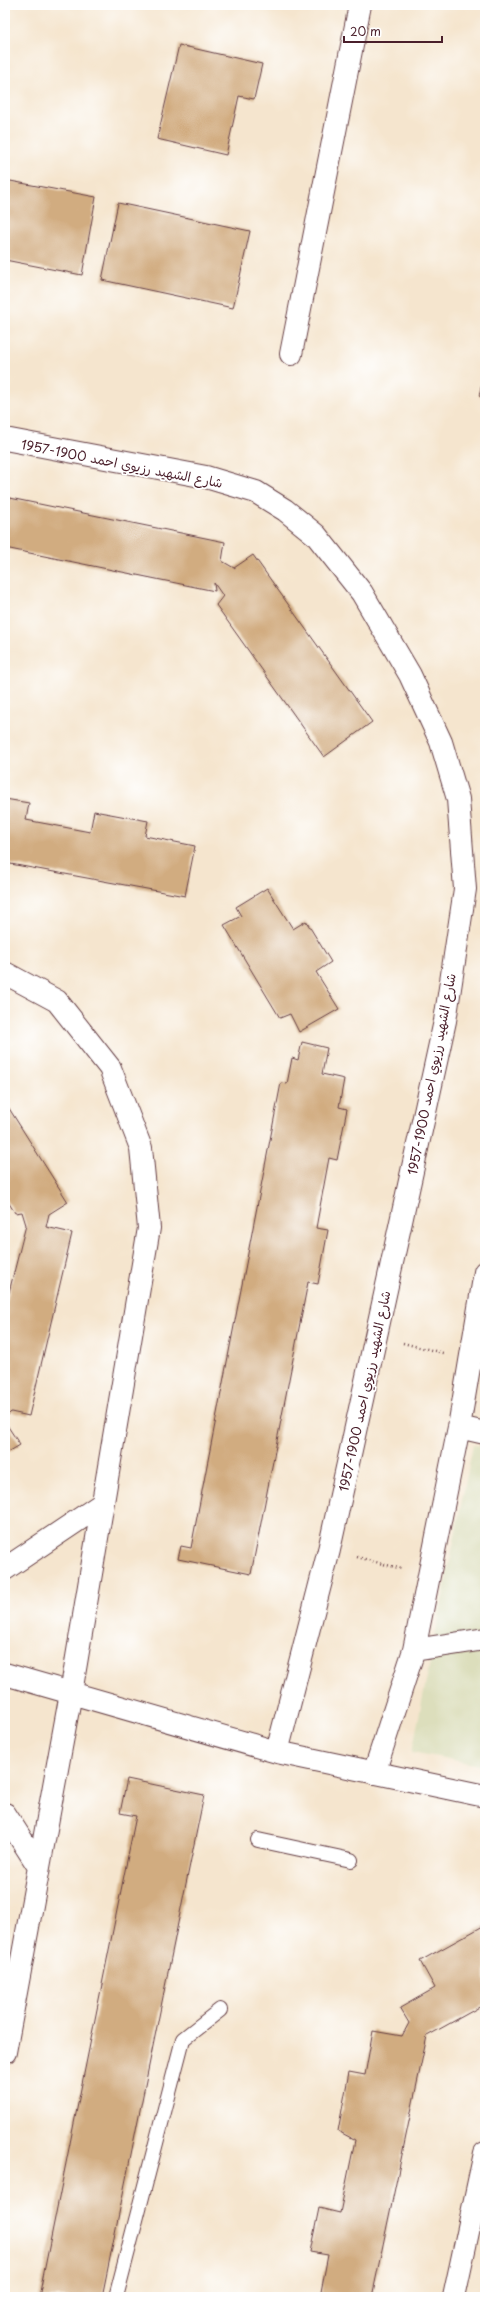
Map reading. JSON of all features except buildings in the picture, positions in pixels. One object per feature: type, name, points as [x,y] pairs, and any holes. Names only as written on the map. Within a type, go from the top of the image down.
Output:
[{"type":"street","points":[[291,354],[360,5]]},
{"type":"street","name":"شارع الشهيد رزيوي احمد 1900-1957","points":[[5,440],[206,477],[256,492],[285,510],[316,535],[362,592],[410,676],[441,742],[458,799],[465,889],[445,1021],[329,1550],[277,1752]]},
{"type":"street","points":[[5,974],[56,1001],[110,1068],[141,1148],[149,1228],[71,1693],[5,2052]]},
{"type":"street","points":[[374,1772],[414,1650],[459,1427],[485,1272]]},
{"type":"street","points":[[459,1427],[485,1433]]},
{"type":"street","points":[[5,1569],[102,1504]]},
{"type":"street","points":[[414,1650],[485,1639]]},
{"type":"street","points":[[5,1674],[277,1752],[485,1796]]},
{"type":"street","points":[[5,1814],[39,1867]]},
{"type":"street","points":[[454,2297],[485,2154]]},
{"type":"lane","points":[[258,1840],[351,1860]]},
{"type":"lane","points":[[116,2297],[182,2039],[220,2010]]},
{"type":"path","points":[[376,1336],[470,1360]]},
{"type":"path","points":[[329,1550],[429,1576]]},
{"type":"shaded area","points":[[473,1445],[485,1447],[485,1766],[412,1752]]}]
